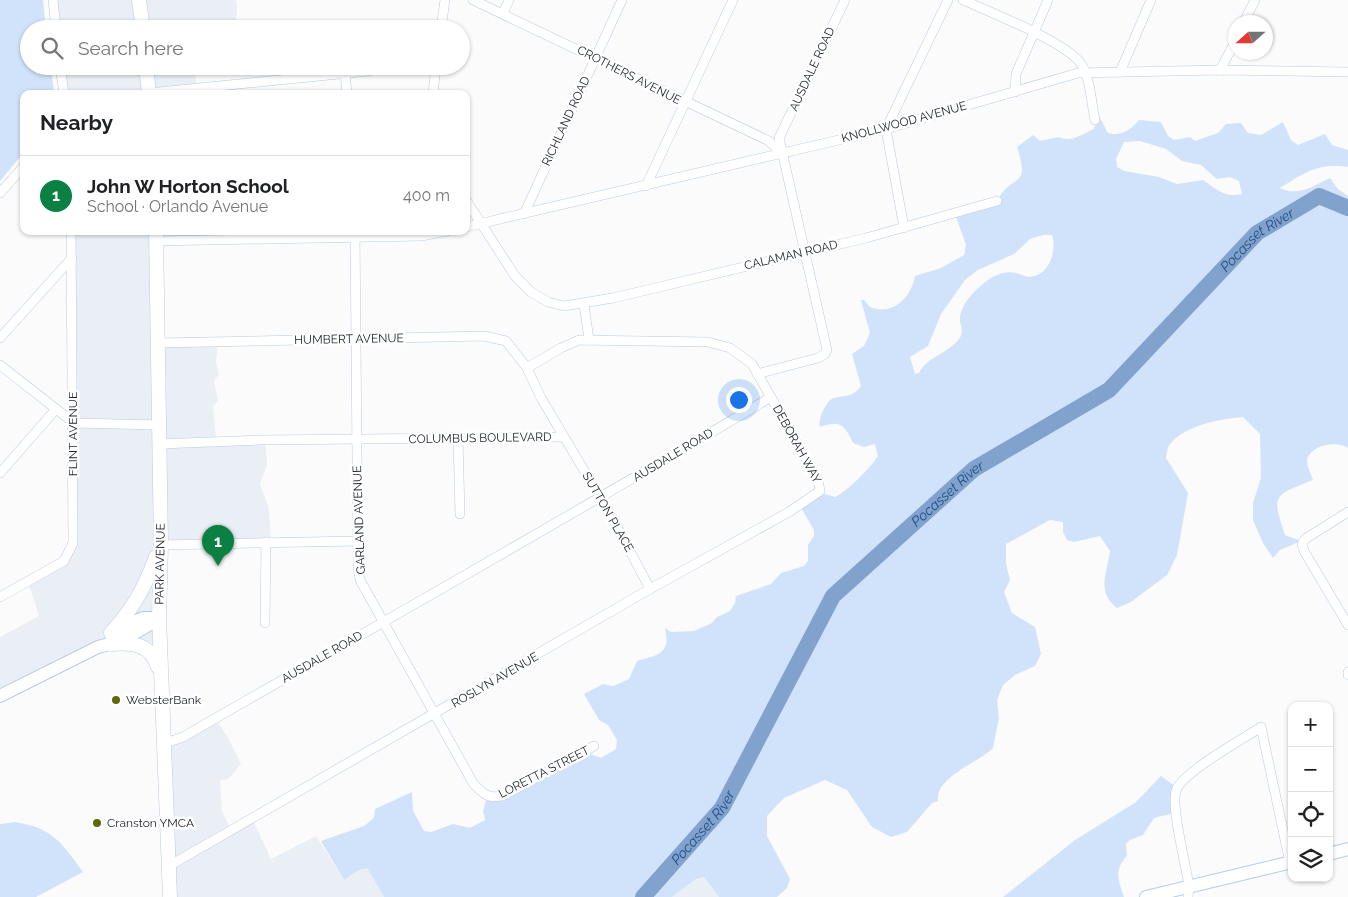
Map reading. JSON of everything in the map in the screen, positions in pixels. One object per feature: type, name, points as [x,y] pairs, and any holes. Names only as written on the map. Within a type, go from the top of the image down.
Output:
[{"type":"main road","points":[[139,0],[142,20]]},
{"type":"main road","points":[[147,75],[149,90]]},
{"type":"main road","name":"PARK AVENUE","points":[[156,236],[161,545],[160,674],[170,897]]},
{"type":"main road","points":[[107,641],[142,594],[161,545]]},
{"type":"main road","points":[[0,696],[107,641],[139,631],[159,618]]},
{"type":"main road","points":[[107,641],[135,643],[141,646],[150,652],[156,660],[160,674]]},
{"type":"main road","points":[[1333,853],[1348,849]]},
{"type":"main road","points":[[1146,897],[1188,891],[1288,863]]},
{"type":"street","points":[[53,0],[55,20]]},
{"type":"street","points":[[442,20],[445,0]]},
{"type":"street","name":"CROTHERS AVENUE","points":[[473,0],[769,141],[782,154]]},
{"type":"street","points":[[503,13],[509,0]]},
{"type":"street","name":"RICHLAND ROAD","points":[[524,214],[622,0]]},
{"type":"street","points":[[646,186],[733,0]]},
{"type":"street","name":"AUSDALE ROAD","points":[[757,374],[825,354],[827,347],[779,138],[845,0]]},
{"type":"street","points":[[904,228],[886,129],[948,0]]},
{"type":"street","points":[[963,0],[1066,50],[1082,64],[1095,120]]},
{"type":"street","points":[[1015,92],[1016,74],[1048,0]]},
{"type":"street","points":[[1120,72],[1151,0]]},
{"type":"street","points":[[1248,15],[1255,0]]},
{"type":"street","points":[[1220,70],[1228,55]]},
{"type":"street","name":"KNOLLWOOD AVENUE","points":[[470,226],[886,129],[1015,92],[1055,78],[1120,72],[1220,70],[1348,72]]},
{"type":"street","points":[[61,75],[63,90]]},
{"type":"street","points":[[177,90],[317,75]]},
{"type":"street","points":[[345,75],[347,90]]},
{"type":"street","points":[[433,90],[435,75]]},
{"type":"street","points":[[0,193],[20,170]]},
{"type":"street","name":"CALAMAN ROAD","points":[[470,206],[505,262],[530,292],[548,302],[564,306],[584,304],[904,228],[997,201]]},
{"type":"street","name":"FLINT AVENUE","points":[[0,597],[64,561],[73,543],[72,235]]},
{"type":"street","points":[[156,236],[256,235]]},
{"type":"street","name":"GARLAND AVENUE","points":[[355,235],[357,541],[360,580],[473,783],[481,793],[493,798]]},
{"type":"street","points":[[388,235],[426,235]]},
{"type":"street","points":[[0,338],[72,258]]},
{"type":"street","points":[[584,304],[589,340]]},
{"type":"street","name":"HUMBERT AVENUE","points":[[158,343],[494,337],[506,341],[527,368]]},
{"type":"street","points":[[527,368],[579,340],[720,344],[741,355],[752,364],[770,398]]},
{"type":"street","points":[[0,365],[74,423],[159,425]]},
{"type":"street","name":"COLUMBUS BOULEVARD","points":[[159,444],[564,437],[541,398],[527,368]]},
{"type":"street","name":"AUSDALE ROAD","points":[[162,744],[183,736],[600,498],[770,398]]},
{"type":"street","name":"DEBORAH WAY","points":[[770,398],[818,480],[822,488],[820,491]]},
{"type":"street","points":[[0,473],[56,409]]},
{"type":"street","name":"SUTTON PLACE","points":[[564,437],[650,589]]},
{"type":"street","points":[[458,438],[460,514]]},
{"type":"street","name":"ROSLYN AVENUE","points":[[169,866],[436,714],[650,589],[789,512],[820,491]]},
{"type":"street","points":[[1348,512],[1303,541],[1304,552],[1348,625]]},
{"type":"street","points":[[161,545],[357,541]]},
{"type":"street","points":[[265,623],[266,542]]},
{"type":"street","points":[[1188,891],[1176,810],[1176,791],[1187,776],[1261,728],[1288,849]]},
{"type":"street","name":"LORETTA STREET","points":[[493,798],[504,795],[594,746]]},
{"type":"shaded area","points":[[0,0],[43,0],[45,20],[20,20],[20,75],[52,75],[54,90],[20,90],[20,157],[0,181]]},
{"type":"shaded area","points":[[52,0],[236,0],[237,5],[236,20],[54,20]]},
{"type":"shaded area","points":[[60,75],[195,75],[198,90],[62,90]]},
{"type":"shaded area","points":[[1099,116],[1108,133],[1112,134],[1125,132],[1139,120],[1161,122],[1168,136],[1174,140],[1190,137],[1195,141],[1218,133],[1226,124],[1241,123],[1248,133],[1261,135],[1283,122],[1291,140],[1298,145],[1325,134],[1332,145],[1348,150],[1348,167],[1328,166],[1312,170],[1280,188],[1299,191],[1330,178],[1338,189],[1348,196],[1348,448],[1333,444],[1315,449],[1307,459],[1313,480],[1290,489],[1279,498],[1277,503],[1278,511],[1285,535],[1301,541],[1280,550],[1273,558],[1263,543],[1253,520],[1253,503],[1261,478],[1260,434],[1243,417],[1215,421],[1195,427],[1177,437],[1170,445],[1166,458],[1188,493],[1177,555],[1167,575],[1131,602],[1117,608],[1107,596],[1104,582],[1110,551],[1100,536],[1074,542],[1067,540],[1063,532],[1063,522],[1050,520],[1006,544],[1006,564],[1010,580],[1004,592],[1012,613],[1035,627],[1041,654],[1035,666],[1015,675],[1003,685],[997,700],[999,718],[993,748],[950,778],[939,792],[938,801],[932,803],[907,832],[891,837],[872,827],[847,790],[825,780],[784,798],[767,816],[767,836],[790,879],[787,888],[777,897],[719,897],[704,877],[696,879],[672,897],[384,897],[367,868],[359,870],[344,880],[321,841],[364,826],[374,818],[375,809],[412,792],[413,811],[424,831],[431,832],[453,824],[470,828],[485,820],[483,811],[487,797],[495,798],[583,751],[601,758],[616,749],[617,740],[608,725],[599,720],[584,694],[603,684],[613,686],[629,679],[637,661],[657,655],[664,648],[666,643],[665,628],[671,632],[694,631],[712,623],[717,617],[730,611],[735,603],[736,596],[771,584],[781,573],[804,566],[808,561],[808,545],[814,536],[814,530],[800,506],[819,492],[835,497],[840,494],[870,467],[878,456],[875,444],[864,447],[853,443],[847,431],[841,425],[832,424],[820,427],[822,413],[829,401],[836,397],[853,394],[861,386],[852,354],[864,346],[870,333],[861,300],[864,300],[870,307],[878,309],[893,307],[900,303],[910,291],[915,276],[941,268],[964,255],[966,245],[955,214],[997,201],[1008,186],[1021,175],[1021,160],[1017,147],[1033,135],[1040,141],[1059,137],[1068,139],[1094,129]],"holes":[[[1140,141],[1166,149],[1182,161],[1201,165],[1217,179],[1230,177],[1239,181],[1242,194],[1226,194],[1203,180],[1177,184],[1159,177],[1124,171],[1117,167],[1116,159],[1124,142]],[[1043,235],[1052,235],[1053,241],[1053,254],[1043,272],[1030,277],[1012,272],[1003,273],[984,283],[972,295],[962,310],[960,315],[961,337],[955,344],[926,363],[919,373],[915,374],[910,357],[928,346],[941,314],[965,280],[978,270],[1014,254],[1030,239]]]},
{"type":"shaded area","points":[[71,235],[216,235],[216,237],[161,240],[160,342],[218,343],[216,362],[219,374],[214,381],[218,401],[213,406],[216,439],[265,440],[267,465],[260,484],[269,509],[271,540],[162,541],[163,643],[115,640],[0,696],[0,637],[39,616],[28,582],[64,561],[73,543]]},
{"type":"shaded area","points":[[216,719],[241,764],[229,778],[220,781],[222,811],[231,830],[253,820],[271,859],[316,836],[344,880],[359,870],[367,868],[384,897],[169,897],[169,742]]},
{"type":"shaded area","points":[[1161,776],[1176,787],[1174,813],[1154,818],[1143,835],[1130,840],[1126,844],[1127,856],[1120,866],[1118,875],[1124,897],[1003,897],[1075,840],[1136,802]]},
{"type":"shaded area","points":[[15,822],[39,828],[55,838],[83,872],[36,897],[0,897],[0,824]]},
{"type":"shaded area","points":[[704,877],[719,897],[672,897],[696,879]]},
{"type":"waterway","name":"Pocasset River","points":[[643,897],[722,808],[833,596],[974,469],[1109,390],[1257,233],[1319,196],[1348,208]]},
{"type":"place","name":"John W Horton School","points":[[218,566]]},
{"type":"place","name":"WebsterBank","points":[[116,700]]},
{"type":"place","name":"Cranston YMCA","points":[[97,823]]}]
